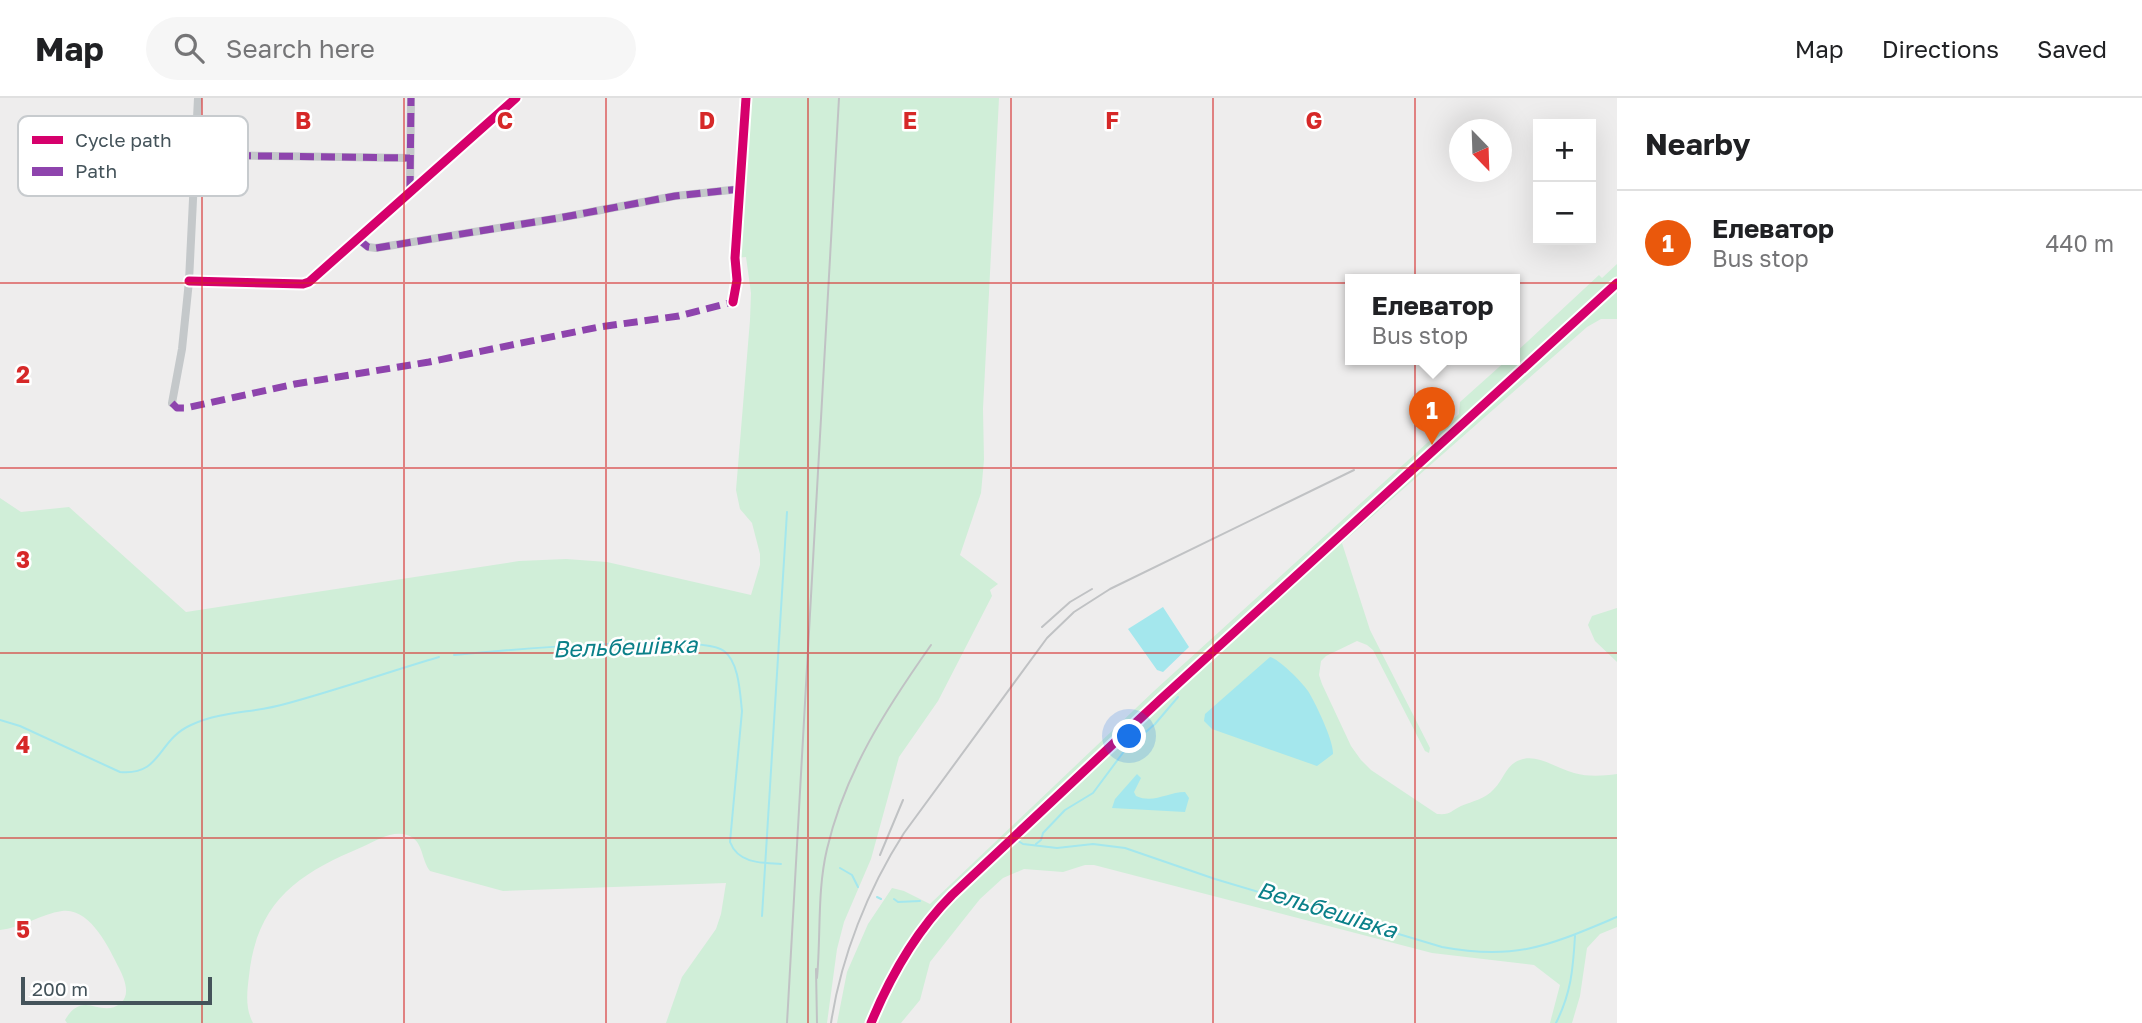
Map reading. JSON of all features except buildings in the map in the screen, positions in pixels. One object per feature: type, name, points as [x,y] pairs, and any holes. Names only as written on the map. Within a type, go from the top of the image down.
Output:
[{"type":"street","points":[[197,116],[198,98]]},
{"type":"street","points":[[410,190],[411,98]]},
{"type":"street","points":[[189,281],[306,283],[516,98]]},
{"type":"street","points":[[733,302],[737,280],[735,258],[747,98]]},
{"type":"street","points":[[248,156],[410,158]]},
{"type":"street","points":[[358,239],[368,247],[376,248],[675,195],[740,188]]},
{"type":"street","points":[[172,403],[182,349],[189,281],[193,196]]},
{"type":"street","points":[[871,1023],[901,963],[940,906],[1083,771],[1617,283]]},
{"type":"green space","points":[[746,98],[999,98],[983,409],[984,460],[981,493],[960,555],[998,584],[990,590],[992,596],[938,701],[899,757],[871,859],[844,922],[837,949],[827,1023],[666,1023],[682,977],[716,929],[726,883],[503,891],[430,871],[416,841],[407,835],[394,834],[318,868],[300,880],[271,909],[261,928],[249,976],[248,1006],[253,1023],[67,1023],[65,1020],[79,1006],[106,1008],[121,1003],[126,995],[126,986],[97,930],[81,915],[72,911],[46,915],[16,927],[0,930],[0,498],[21,512],[69,507],[186,612],[519,561],[566,559],[607,562],[751,595],[760,565],[760,554],[752,523],[740,509],[736,490],[751,293],[746,257],[735,258]]},
{"type":"green space","points":[[1617,264],[1617,319],[1601,319],[1587,327],[1342,543],[1370,630],[1430,748],[1429,753],[1425,751],[1373,650],[1367,645],[1357,641],[1326,656],[1321,661],[1319,675],[1351,746],[1361,760],[1371,770],[1437,814],[1448,813],[1487,795],[1498,785],[1509,767],[1523,759],[1542,761],[1580,774],[1617,774],[1617,927],[1600,934],[1587,948],[1580,996],[1572,1023],[1550,1023],[1560,985],[1534,965],[1432,953],[1094,865],[1085,865],[1063,872],[1024,869],[1003,878],[980,899],[930,962],[920,1000],[901,1023],[837,1023],[847,972],[868,924],[892,888],[930,904],[1154,691],[1459,414],[1460,402],[1501,365],[1520,365],[1520,348],[1599,275],[1602,278]]},
{"type":"green space","points":[[1617,608],[1617,662],[1595,641],[1588,625],[1592,616]]},
{"type":"water","points":[[1163,607],[1189,647],[1163,672],[1157,670],[1128,629]]},
{"type":"water","points":[[1270,657],[1284,666],[1305,687],[1324,722],[1333,754],[1317,766],[1212,729],[1204,721],[1205,714]]},
{"type":"water","points":[[1137,774],[1141,778],[1134,792],[1136,796],[1149,799],[1185,792],[1189,798],[1185,812],[1112,808],[1115,799]]},
{"type":"waterway","points":[[762,916],[787,512]]},
{"type":"waterway","name":"Вельбешівка","points":[[454,655],[639,643],[678,643],[724,651],[736,670],[742,711],[730,842],[744,858],[781,864]]},
{"type":"waterway","name":"Вельбешівка","points":[[0,720],[20,726],[120,772],[134,772],[152,763],[180,731],[202,720],[285,704],[439,657]]},
{"type":"waterway","name":"Вельбешівка","points":[[1036,844],[1065,810],[1093,793],[1125,750],[1155,724],[1178,697]]},
{"type":"waterway","name":"Вельбешівка","points":[[1015,839],[1023,844],[1057,848],[1093,844],[1125,848],[1215,879],[1442,947],[1468,951],[1492,952],[1532,948],[1617,917]]},
{"type":"waterway","name":"Вельбешівка","points":[[840,868],[852,875],[858,887]]},
{"type":"waterway","name":"Вельбешівка","points":[[877,897],[881,899]]},
{"type":"waterway","name":"Вельбешівка","points":[[894,899],[898,902],[920,901]]},
{"type":"waterway","points":[[1556,1023],[1570,981],[1575,936]]},
{"type":"railway","points":[[787,1023],[839,98]]},
{"type":"railway","points":[[831,1023],[849,949],[868,900],[891,855],[904,833],[1047,638],[1074,612],[1110,589],[1354,470]]},
{"type":"railway","points":[[1042,627],[1070,602],[1092,589]]},
{"type":"railway","points":[[817,978],[822,881],[835,821],[869,742],[931,645]]},
{"type":"railway","points":[[880,855],[903,800]]},
{"type":"railway","points":[[816,969],[817,1023]]},
{"type":"marked path","points":[[410,190],[411,98]]},
{"type":"marked path","points":[[248,156],[410,158]]},
{"type":"marked path","points":[[358,239],[368,247],[376,248],[675,196],[740,189]]},
{"type":"marked path","points":[[172,403],[177,408],[186,408],[295,384],[429,362],[599,327],[679,316],[733,302],[734,297]]},
{"type":"cycle path","points":[[189,281],[309,282],[516,98]]},
{"type":"cycle path","points":[[733,302],[737,280],[735,258],[746,98]]},
{"type":"cycle path","points":[[871,1023],[906,955],[927,923],[952,895],[1161,699],[1617,283]]},
{"type":"place","name":"Елеватор","points":[[1432,445]]}]
